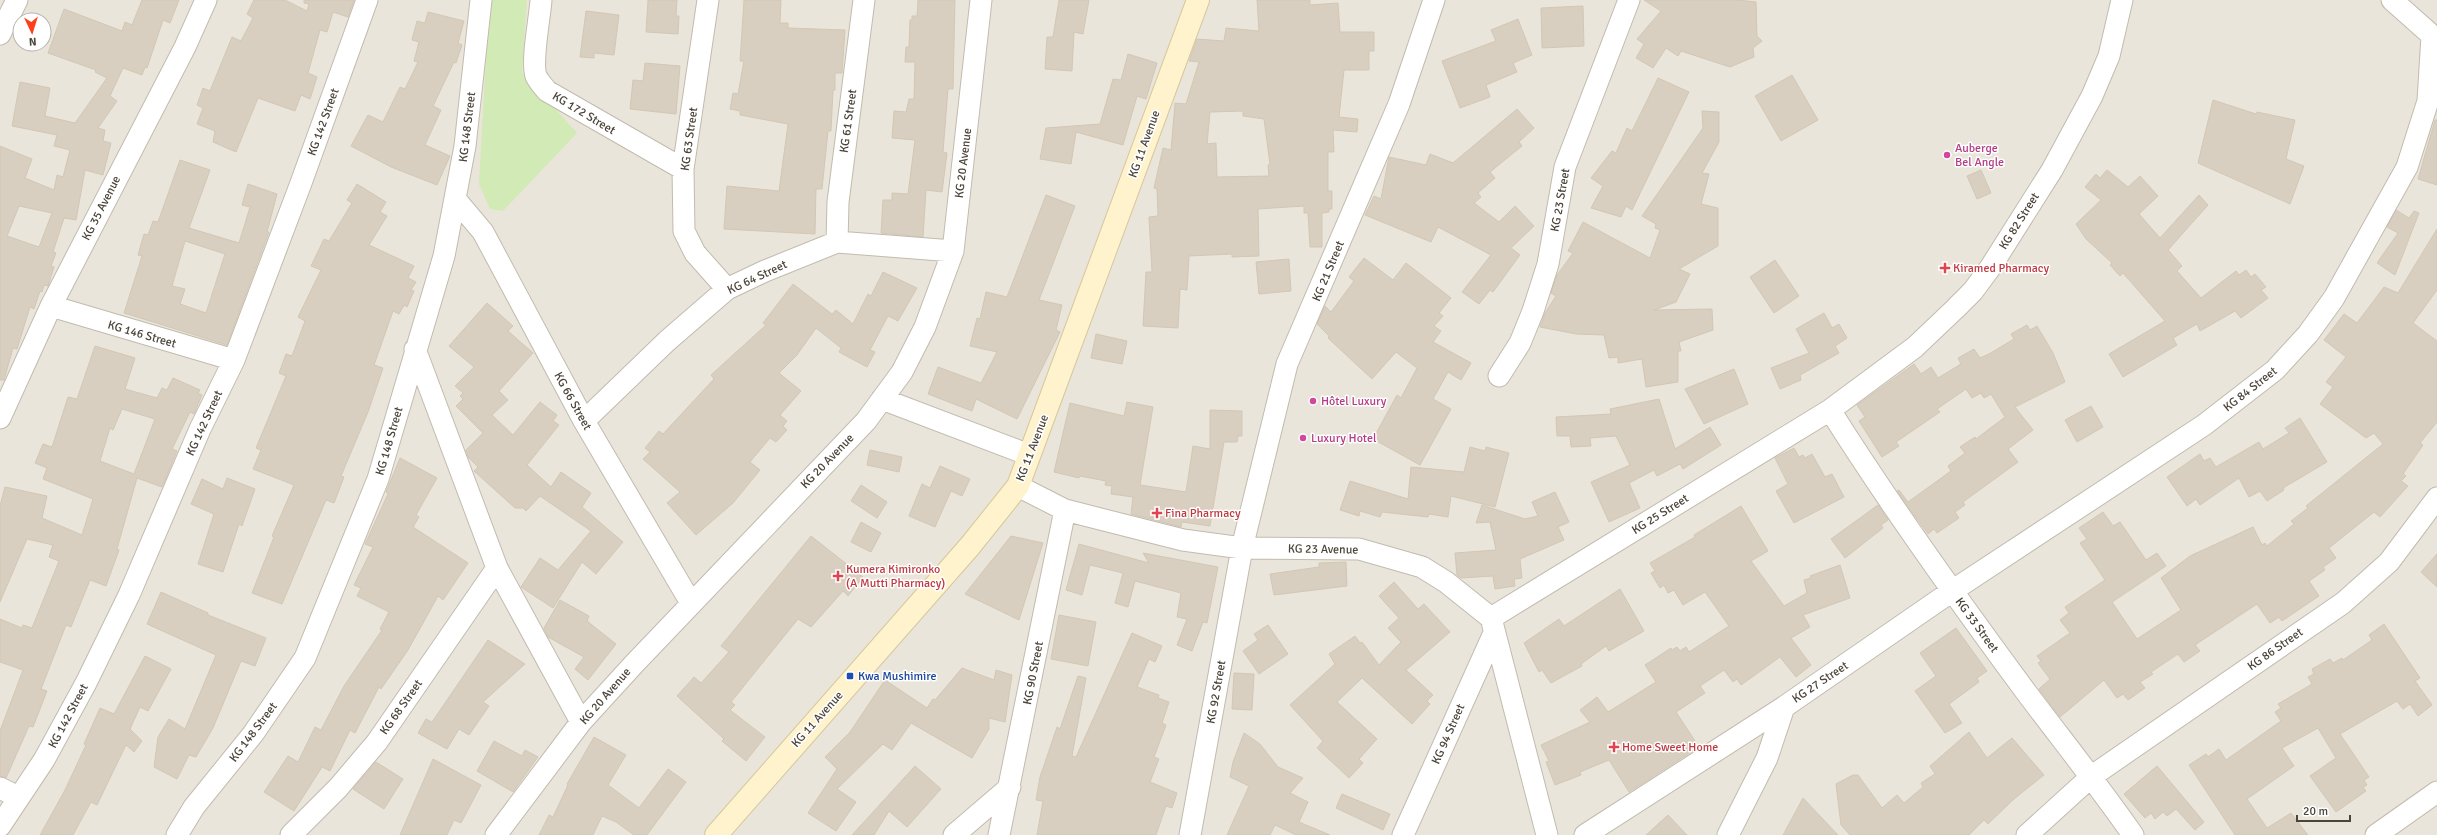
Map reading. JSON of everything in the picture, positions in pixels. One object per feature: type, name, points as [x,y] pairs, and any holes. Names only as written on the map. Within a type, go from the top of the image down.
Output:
[{"type":"main road","name":"KG 11 Avenue","points":[[716,835],[970,546],[1018,486],[1198,0]]},
{"type":"street","points":[[0,34],[17,0]]},
{"type":"street","name":"KG 35 Avenue","points":[[0,418],[51,306],[185,47],[206,0]]},
{"type":"street","name":"KG 142 Street","points":[[0,826],[9,793],[44,760],[92,669],[129,595],[200,429],[234,360],[301,183],[367,0]]},
{"type":"street","name":"KG 148 Street","points":[[178,835],[194,807],[253,734],[304,658],[378,479],[444,256],[456,200],[465,146],[481,0]]},
{"type":"street","name":"KG 172 Street","points":[[542,0],[534,63],[536,75],[541,84],[547,91],[598,122],[683,169]]},
{"type":"street","name":"KG 63 Street","points":[[708,0],[683,169],[684,231],[695,253],[727,289]]},
{"type":"street","name":"KG 61 Street","points":[[837,242],[838,202],[864,0]]},
{"type":"street","name":"KG 20 Avenue","points":[[496,835],[581,722],[691,603],[866,421],[902,372],[925,327],[953,252],[981,0]]},
{"type":"street","name":"KG 21 Street","points":[[1242,548],[1287,364],[1399,104],[1434,0]]},
{"type":"street","name":"KG 23 Street","points":[[1499,376],[1520,343],[1533,311],[1548,264],[1564,167],[1629,0]]},
{"type":"street","name":"KG 82 Street","points":[[1830,410],[1915,347],[1973,291],[1990,268],[2052,170],[2092,96],[2109,56],[2122,0]]},
{"type":"street","points":[[2392,0],[2434,38]]},
{"type":"street","name":"KG 84 Street","points":[[1952,591],[2204,425],[2275,370],[2308,334],[2334,298],[2407,167],[2428,101],[2434,38]]},
{"type":"street","name":"KG 66 Street","points":[[456,200],[483,232],[584,421],[691,603]]},
{"type":"street","name":"KG 64 Street","points":[[584,421],[667,341],[727,289],[765,271],[837,242],[953,252]]},
{"type":"street","name":"KG 146 Street","points":[[51,306],[234,360]]},
{"type":"street","points":[[416,349],[497,568],[581,722]]},
{"type":"street","points":[[882,399],[1029,455]]},
{"type":"street","name":"KG 33 Street","points":[[1830,410],[1865,466],[1952,591],[2092,776],[2133,835]]},
{"type":"street","name":"KG 25 Street","points":[[1492,626],[1830,410]]},
{"type":"street","name":"KG 23 Avenue","points":[[1018,486],[1065,510],[1183,540],[1242,548],[1333,547],[1359,549],[1382,554],[1428,571],[1462,594],[1492,626]]},
{"type":"street","name":"KG 86 Street","points":[[2027,835],[2092,776],[2343,603],[2388,562],[2437,498]]},
{"type":"street","name":"KG 90 Street","points":[[999,835],[1010,788],[1065,510]]},
{"type":"street","name":"KG 92 Street","points":[[1190,835],[1242,548]]},
{"type":"street","name":"KG 68 Street","points":[[291,835],[338,788],[377,742],[497,568]]},
{"type":"street","name":"KG 27 Street","points":[[1728,835],[1767,758],[1784,707],[1952,591]]},
{"type":"street","points":[[1492,626],[1547,835]]},
{"type":"street","name":"KG 94 Street","points":[[1403,835],[1492,626]]},
{"type":"street","points":[[1585,835],[1784,707]]},
{"type":"street","points":[[954,835],[1010,788]]},
{"type":"street","points":[[2376,835],[2437,792]]},
{"type":"shaded area","points":[[0,0],[2437,0],[2437,835],[0,835]]},
{"type":"green space","points":[[486,0],[527,0],[522,72],[577,133],[503,211],[490,209],[479,184],[486,57]]},
{"type":"building","points":[[142,0],[179,0],[170,23],[163,20],[147,68],[145,67],[142,75],[123,68],[110,96],[117,101],[98,128],[105,130],[103,141],[111,143],[103,175],[85,170],[76,220],[64,218],[53,252],[56,253],[51,266],[54,267],[48,286],[44,285],[42,292],[40,291],[34,309],[30,307],[17,349],[13,348],[4,380],[0,380],[0,146],[32,159],[25,178],[54,190],[57,175],[63,177],[70,150],[54,146],[57,135],[12,126],[20,82],[50,88],[45,116],[75,123],[107,78],[95,72],[96,70],[48,53],[52,52],[52,42],[64,9],[122,31],[125,22],[132,25]],"holes":[[[19,206],[52,213],[39,247],[7,236]]]},
{"type":"building","points":[[254,0],[285,0],[307,11],[309,4],[304,3],[304,0],[354,0],[348,17],[333,12],[327,32],[320,30],[308,73],[317,77],[310,99],[301,95],[295,111],[258,98],[236,152],[213,142],[215,131],[197,124],[203,108],[197,105],[203,88],[210,91],[232,37],[241,41],[253,18],[247,14]]},
{"type":"building","points":[[648,0],[677,0],[676,16],[679,16],[678,34],[646,32]]},
{"type":"building","points":[[744,0],[781,0],[780,23],[788,23],[788,28],[845,30],[842,73],[835,73],[831,131],[828,131],[822,189],[816,189],[815,234],[724,229],[727,186],[779,191],[788,124],[740,115],[740,111],[730,109],[733,93],[738,94],[744,61],[740,61]]},
{"type":"building","points":[[918,0],[955,0],[953,89],[948,89],[943,152],[947,153],[942,192],[926,190],[923,237],[881,233],[883,200],[892,200],[892,193],[908,194],[915,140],[892,138],[894,111],[906,112],[909,99],[914,99],[915,62],[905,62],[906,47],[909,47],[910,20],[912,20],[912,16],[917,16]]},
{"type":"building","points":[[1059,0],[1089,0],[1083,34],[1074,32],[1072,71],[1045,69],[1047,37],[1053,37]]},
{"type":"building","points":[[1257,0],[1310,0],[1310,5],[1338,3],[1340,32],[1374,32],[1374,51],[1369,51],[1369,70],[1344,70],[1339,117],[1358,119],[1357,132],[1333,130],[1334,152],[1328,152],[1328,191],[1332,191],[1332,209],[1329,209],[1329,212],[1322,213],[1322,247],[1310,247],[1308,213],[1304,213],[1304,206],[1258,209],[1259,256],[1232,257],[1232,254],[1189,256],[1187,290],[1180,289],[1178,328],[1143,326],[1146,272],[1152,272],[1149,217],[1158,216],[1157,189],[1154,188],[1163,148],[1171,150],[1175,103],[1186,104],[1199,62],[1189,61],[1197,39],[1224,41],[1226,28],[1259,31]],"holes":[[[1243,111],[1243,116],[1264,119],[1270,164],[1268,165],[1269,176],[1217,177],[1216,143],[1207,144],[1210,112]]]},
{"type":"building","points":[[1644,0],[1738,0],[1756,2],[1757,36],[1762,41],[1753,48],[1754,57],[1730,67],[1681,51],[1678,56],[1666,48],[1653,68],[1636,58],[1644,44],[1637,39],[1661,11]]},
{"type":"building","points":[[1583,6],[1584,46],[1542,48],[1541,8]]},
{"type":"building","points":[[586,11],[619,15],[614,55],[594,53],[594,58],[580,57]]},
{"type":"building","points":[[428,12],[464,21],[458,43],[462,45],[456,63],[454,62],[433,106],[441,110],[425,145],[450,156],[437,185],[391,167],[351,146],[368,115],[383,122],[400,87],[405,89],[418,62],[414,61],[419,42],[412,40],[417,21],[425,23]]},
{"type":"building","points":[[1518,19],[1532,55],[1513,63],[1517,72],[1486,85],[1490,97],[1460,108],[1442,61],[1496,41],[1491,30]]},
{"type":"building","points":[[1128,54],[1157,63],[1146,99],[1137,96],[1123,145],[1076,132],[1071,164],[1040,159],[1046,128],[1100,124],[1113,79],[1121,80]]},
{"type":"building","points":[[645,63],[680,66],[676,114],[630,109],[633,80],[643,81]]},
{"type":"building","points":[[1792,75],[1818,120],[1781,141],[1755,96]]},
{"type":"building","points":[[1658,78],[1689,92],[1632,210],[1626,206],[1621,217],[1591,208],[1603,186],[1591,178],[1612,151],[1616,153],[1627,128],[1632,131]]},
{"type":"building","points":[[2213,100],[2256,114],[2257,112],[2295,120],[2286,159],[2304,166],[2290,204],[2198,163]]},
{"type":"building","points":[[1517,109],[1534,128],[1519,142],[1522,146],[1490,172],[1495,178],[1478,193],[1481,197],[1474,203],[1499,222],[1515,206],[1534,226],[1511,248],[1520,255],[1493,292],[1490,290],[1479,304],[1462,292],[1491,255],[1438,227],[1431,242],[1365,215],[1374,196],[1381,199],[1389,157],[1426,165],[1430,154],[1453,163]]},
{"type":"building","points":[[1702,111],[1719,112],[1719,142],[1702,173],[1709,174],[1701,204],[1718,208],[1718,246],[1679,269],[1690,274],[1676,302],[1654,310],[1712,309],[1713,330],[1679,342],[1681,351],[1678,351],[1678,382],[1646,387],[1642,359],[1618,363],[1618,357],[1609,358],[1604,335],[1576,334],[1540,327],[1545,313],[1556,296],[1551,293],[1557,275],[1573,253],[1568,251],[1583,222],[1650,258],[1660,230],[1655,228],[1656,224],[1642,216],[1703,128]]},
{"type":"building","points":[[2435,120],[2437,120],[2437,185],[2418,179]]},
{"type":"building","points":[[180,160],[210,170],[189,228],[239,243],[250,207],[242,205],[248,184],[277,194],[267,232],[269,232],[227,345],[124,313],[142,256],[138,255],[144,234],[148,235],[153,221],[158,222]],"holes":[[[185,241],[225,254],[206,313],[180,304],[185,289],[172,286]]]},
{"type":"building","points":[[1981,170],[1991,193],[1977,199],[1967,176]]},
{"type":"building","points":[[2107,170],[2128,187],[2140,176],[2158,196],[2139,214],[2160,238],[2199,195],[2208,205],[2168,250],[2182,266],[2177,271],[2201,298],[2236,271],[2239,275],[2246,270],[2251,277],[2255,274],[2266,287],[2261,290],[2268,298],[2241,318],[2235,311],[2200,331],[2197,324],[2173,338],[2177,345],[2123,377],[2109,354],[2165,321],[2123,273],[2120,276],[2110,265],[2112,263],[2086,239],[2076,224],[2101,200],[2085,187],[2096,174],[2100,178]]},
{"type":"building","points":[[357,184],[386,202],[380,212],[387,216],[369,245],[414,266],[408,278],[416,282],[411,290],[414,291],[407,307],[404,305],[399,314],[393,311],[374,365],[383,368],[368,412],[341,476],[344,477],[334,503],[326,500],[282,604],[252,593],[274,537],[272,536],[294,485],[253,469],[261,450],[256,448],[286,376],[279,373],[286,354],[292,356],[305,321],[298,317],[321,270],[311,266],[324,239],[329,241],[352,203],[347,200]]},
{"type":"building","points":[[1046,195],[1075,206],[1039,300],[1062,305],[1056,330],[1060,332],[1017,419],[976,399],[972,411],[928,394],[938,367],[981,383],[997,352],[970,346],[977,318],[980,319],[986,292],[1007,297]]},
{"type":"building","points":[[2396,210],[2409,218],[2414,211],[2419,213],[2395,275],[2377,263],[2398,233],[2387,227]]},
{"type":"building","points":[[2437,229],[2437,290],[2413,323],[2437,341],[2437,422],[2420,443],[2423,445],[2403,474],[2406,476],[2401,481],[2408,486],[2380,517],[2374,512],[2329,548],[2336,558],[2323,567],[2325,570],[2309,581],[2319,596],[2282,621],[2279,617],[2270,623],[2257,604],[2195,645],[2200,651],[2184,662],[2178,654],[2151,672],[2153,674],[2140,682],[2145,688],[2128,700],[2123,694],[2117,698],[2104,680],[2060,717],[2039,689],[2050,679],[2038,663],[2041,661],[2037,656],[2070,633],[2060,620],[2069,613],[2065,607],[2105,580],[2080,543],[2087,539],[2079,528],[2103,512],[2113,526],[2120,522],[2146,560],[2157,553],[2166,566],[2112,602],[2137,639],[2181,610],[2161,578],[2190,556],[2253,527],[2262,545],[2265,543],[2267,546],[2294,524],[2291,521],[2308,508],[2306,506],[2383,444],[2374,433],[2366,438],[2320,404],[2333,387],[2326,382],[2346,357],[2324,340],[2344,314],[2357,323],[2384,287],[2398,293]]},
{"type":"building","points":[[1364,258],[1393,280],[1406,263],[1451,298],[1439,313],[1443,316],[1434,326],[1441,331],[1433,342],[1471,363],[1461,380],[1448,372],[1433,399],[1451,409],[1420,465],[1373,439],[1397,395],[1401,398],[1417,368],[1396,352],[1372,379],[1328,338],[1329,336],[1317,324],[1325,306],[1331,312],[1354,281],[1349,277]]},
{"type":"building","points":[[1289,259],[1291,291],[1259,294],[1256,262]]},
{"type":"building","points":[[1775,260],[1799,296],[1774,313],[1750,277]]},
{"type":"building","points":[[883,272],[917,288],[898,321],[888,316],[870,350],[875,352],[867,367],[839,352],[841,348],[816,328],[797,355],[779,373],[801,391],[780,415],[787,421],[783,426],[787,430],[776,442],[770,438],[750,462],[760,470],[733,503],[696,535],[667,503],[680,492],[643,459],[650,452],[645,448],[659,431],[663,434],[714,379],[711,375],[766,325],[763,323],[793,284],[832,314],[836,310],[853,324],[868,294],[871,296]]},
{"type":"building","points":[[487,303],[513,326],[508,331],[533,353],[499,391],[508,400],[492,415],[513,435],[540,402],[557,415],[553,421],[559,425],[527,465],[551,487],[561,472],[591,493],[582,507],[623,542],[596,574],[582,562],[553,608],[521,587],[540,558],[558,570],[591,531],[540,496],[526,511],[523,508],[515,508],[474,471],[478,467],[468,457],[466,450],[483,433],[456,406],[463,399],[460,396],[463,393],[455,386],[474,367],[449,346]]},
{"type":"building","points":[[1824,313],[1832,328],[1839,324],[1847,338],[1835,346],[1839,353],[1800,375],[1801,380],[1780,389],[1771,368],[1809,353],[1796,329]]},
{"type":"building","points":[[2027,325],[2030,330],[2037,326],[2053,353],[2065,382],[2015,407],[2033,430],[2008,449],[2018,462],[1963,502],[1965,505],[1955,512],[1959,518],[1937,533],[1934,529],[1928,534],[1897,491],[1899,490],[1908,502],[1951,471],[1948,466],[1965,453],[1960,447],[1975,437],[1976,439],[2005,417],[1991,394],[1984,398],[1981,393],[1972,398],[1966,389],[1937,409],[1940,412],[1896,442],[1899,446],[1882,457],[1859,421],[1865,417],[1857,405],[1914,364],[1921,374],[1931,367],[1938,378],[1961,364],[1958,358],[1974,349],[1980,358],[1989,354],[2014,339],[2011,334]]},
{"type":"building","points":[[1096,334],[1127,341],[1122,364],[1091,358]]},
{"type":"building","points":[[95,346],[135,358],[125,389],[157,398],[162,388],[167,390],[173,378],[200,390],[198,393],[202,395],[194,414],[190,412],[172,449],[177,451],[162,487],[137,478],[117,549],[119,550],[106,586],[90,580],[71,627],[66,625],[41,689],[47,691],[33,727],[29,726],[6,778],[0,776],[0,731],[23,670],[0,662],[0,619],[22,628],[23,625],[32,628],[59,561],[49,557],[53,545],[27,539],[0,602],[0,506],[5,487],[47,496],[42,518],[82,535],[93,499],[43,479],[47,468],[35,463],[43,444],[52,447],[68,397],[77,399]],"holes":[[[122,409],[155,419],[134,474],[100,461],[110,428],[113,430]]]},
{"type":"building","points":[[1734,369],[1748,404],[1704,424],[1685,389]]},
{"type":"building","points":[[1659,399],[1675,449],[1710,427],[1721,445],[1683,469],[1680,464],[1657,476],[1654,470],[1629,483],[1640,508],[1609,522],[1591,482],[1630,465],[1616,436],[1590,438],[1591,446],[1571,447],[1570,436],[1557,436],[1556,417],[1611,414],[1610,409]]},
{"type":"building","points":[[1127,402],[1153,407],[1140,485],[1186,492],[1193,446],[1210,449],[1210,410],[1242,411],[1242,436],[1238,436],[1237,442],[1224,442],[1210,526],[1182,522],[1181,527],[1131,514],[1133,497],[1111,494],[1112,486],[1105,485],[1106,481],[1080,476],[1079,478],[1054,472],[1070,403],[1124,416]]},
{"type":"building","points":[[2091,406],[2103,427],[2077,442],[2065,420]]},
{"type":"building","points":[[2300,418],[2327,462],[2283,488],[2284,490],[2267,501],[2260,491],[2249,497],[2239,478],[2200,505],[2196,499],[2187,506],[2167,477],[2200,454],[2204,461],[2210,458],[2216,467],[2259,442],[2263,449],[2289,433],[2285,428]]},
{"type":"building","points":[[1470,447],[1485,451],[1486,447],[1509,453],[1495,507],[1451,496],[1448,517],[1429,514],[1428,517],[1382,512],[1380,517],[1360,511],[1359,516],[1340,510],[1350,481],[1408,499],[1411,467],[1464,472]]},
{"type":"building","points":[[1794,448],[1799,457],[1803,455],[1805,458],[1812,454],[1825,477],[1832,474],[1844,497],[1794,523],[1776,491],[1788,484],[1775,458]]},
{"type":"building","points":[[870,450],[902,457],[899,472],[867,465]]},
{"type":"building","points":[[400,458],[437,478],[416,515],[419,517],[413,527],[468,563],[443,600],[438,596],[408,650],[381,689],[379,687],[355,733],[350,730],[330,771],[322,767],[294,811],[264,792],[288,756],[298,762],[315,727],[321,730],[344,686],[382,630],[380,629],[389,612],[357,596],[361,588],[354,585],[373,547],[365,544],[388,494],[386,492]]},
{"type":"building","points":[[940,466],[970,479],[962,496],[951,491],[935,527],[909,516],[922,484],[930,488]]},
{"type":"building","points":[[227,478],[255,489],[242,526],[239,524],[223,572],[198,564],[214,514],[191,504],[202,479],[223,489]]},
{"type":"building","points":[[861,485],[887,502],[877,518],[851,501]]},
{"type":"building","points":[[1555,492],[1569,522],[1558,527],[1564,540],[1520,559],[1522,578],[1514,579],[1515,586],[1495,589],[1493,576],[1461,578],[1457,575],[1455,553],[1496,550],[1490,522],[1476,523],[1482,505],[1525,519],[1538,516],[1532,502]]},
{"type":"building","points":[[1878,505],[1888,520],[1881,525],[1883,528],[1845,558],[1831,539]]},
{"type":"building","points":[[1741,506],[1768,551],[1751,561],[1784,606],[1807,593],[1804,580],[1811,578],[1810,576],[1840,565],[1850,598],[1803,615],[1810,627],[1791,638],[1811,665],[1796,677],[1780,657],[1741,685],[1737,679],[1733,682],[1724,670],[1700,686],[1705,693],[1676,712],[1699,747],[1629,792],[1609,760],[1580,772],[1581,775],[1555,785],[1546,762],[1549,761],[1541,745],[1590,722],[1580,710],[1597,697],[1608,712],[1656,682],[1645,665],[1671,648],[1672,650],[1677,647],[1680,651],[1686,647],[1689,652],[1729,626],[1705,592],[1683,605],[1674,590],[1668,593],[1664,585],[1660,588],[1651,573],[1655,571],[1650,563],[1695,537],[1694,535]]},
{"type":"building","points":[[861,522],[881,533],[871,552],[851,542]]},
{"type":"building","points":[[811,536],[863,577],[848,596],[843,591],[811,627],[798,619],[731,702],[735,705],[730,710],[765,737],[746,761],[722,741],[724,739],[677,696],[694,677],[701,683],[729,652],[721,646]]},
{"type":"building","points":[[1011,536],[1043,543],[1019,620],[965,594]]},
{"type":"building","points":[[1079,544],[1149,563],[1143,553],[1218,567],[1207,623],[1203,622],[1192,651],[1177,645],[1187,619],[1177,617],[1181,593],[1135,581],[1128,607],[1115,603],[1123,573],[1090,565],[1082,595],[1066,590]]},
{"type":"building","points":[[2437,554],[2437,587],[2421,572]]},
{"type":"building","points":[[1346,562],[1347,586],[1274,595],[1270,574],[1319,567],[1319,563]]},
{"type":"building","points":[[1394,582],[1418,609],[1424,604],[1450,632],[1406,670],[1433,695],[1427,701],[1430,704],[1412,724],[1362,678],[1337,702],[1377,739],[1359,759],[1363,763],[1349,778],[1317,748],[1323,741],[1290,705],[1335,664],[1329,654],[1355,636],[1360,643],[1362,642],[1379,665],[1401,642],[1388,628],[1399,618],[1379,596]]},
{"type":"building","points":[[1620,589],[1644,631],[1609,651],[1606,646],[1581,664],[1582,666],[1551,683],[1542,670],[1539,672],[1524,643],[1559,619],[1564,626]]},
{"type":"building","points":[[161,592],[208,613],[208,615],[266,638],[255,666],[241,661],[213,728],[196,757],[189,755],[177,779],[154,767],[158,737],[169,719],[185,729],[216,655],[147,624]]},
{"type":"building","points":[[560,600],[589,616],[587,621],[616,644],[588,680],[575,669],[584,657],[548,637],[544,628]]},
{"type":"building","points":[[1059,615],[1096,622],[1088,666],[1051,659]]},
{"type":"building","points":[[2384,624],[2420,678],[2415,681],[2432,705],[2418,716],[2410,704],[2403,709],[2397,701],[2340,734],[2369,777],[2364,780],[2367,785],[2363,787],[2366,791],[2336,812],[2310,776],[2336,758],[2318,728],[2282,748],[2294,766],[2247,799],[2267,828],[2291,813],[2308,835],[2235,835],[2189,765],[2206,754],[2208,757],[2219,749],[2226,760],[2281,721],[2275,712],[2281,708],[2278,704],[2312,684],[2308,677],[2314,674],[2312,669],[2330,659],[2333,663],[2342,658],[2343,660],[2372,640],[2369,635]]},
{"type":"building","points":[[1268,625],[1288,654],[1259,674],[1243,651],[1258,640],[1254,634]]},
{"type":"building","points":[[1956,628],[1987,671],[1977,678],[1979,682],[1949,704],[1962,723],[1945,733],[1915,691],[1936,676],[1920,653]]},
{"type":"building","points":[[1132,633],[1162,646],[1155,662],[1149,659],[1137,687],[1159,695],[1158,698],[1169,702],[1162,723],[1166,725],[1154,757],[1159,759],[1150,782],[1177,793],[1172,808],[1166,806],[1156,835],[1037,835],[1043,801],[1036,800],[1040,777],[1057,727],[1060,729],[1078,676],[1086,678],[1072,756],[1076,757]]},
{"type":"building","points":[[488,640],[525,664],[483,702],[489,706],[469,735],[459,729],[447,749],[418,733],[426,719],[432,722]]},
{"type":"building","points":[[145,656],[171,669],[148,711],[140,707],[130,729],[142,741],[134,752],[126,745],[97,805],[91,802],[73,835],[40,835],[65,790],[86,745],[84,744],[100,708],[114,714]]},
{"type":"building","points":[[962,668],[994,680],[996,670],[1012,675],[1005,722],[989,718],[989,729],[972,758],[911,723],[892,750],[883,744],[837,789],[856,802],[836,831],[808,813],[837,769],[825,757],[850,732],[885,680],[927,708],[933,699],[935,700]]},
{"type":"building","points":[[1234,673],[1254,674],[1252,710],[1232,709]]},
{"type":"building","points":[[1969,732],[1987,758],[2012,738],[2044,775],[2014,799],[1988,824],[1984,820],[1969,835],[1850,835],[1841,825],[1836,784],[1853,775],[1858,775],[1882,808],[1897,795],[1904,803],[1923,787],[1921,783],[1935,774],[1930,766]]},
{"type":"building","points":[[1244,733],[1260,744],[1278,767],[1303,778],[1290,793],[1308,802],[1299,822],[1330,835],[1296,835],[1275,825],[1270,835],[1227,835],[1249,786],[1230,777],[1233,762]]},
{"type":"building","points":[[594,737],[626,755],[608,785],[639,808],[668,769],[686,782],[647,835],[634,835],[616,822],[602,816],[593,835],[539,835],[549,815],[553,817],[568,785],[567,784]]},
{"type":"building","points":[[494,741],[522,756],[525,750],[538,757],[513,792],[477,771]]},
{"type":"building","points":[[433,759],[481,785],[461,823],[454,820],[447,835],[400,835]]},
{"type":"building","points":[[376,762],[403,779],[384,809],[353,789]]},
{"type":"building","points":[[915,766],[941,789],[907,827],[889,811],[874,835],[852,835]]},
{"type":"building","points":[[2157,766],[2204,822],[2195,830],[2176,809],[2167,816],[2163,812],[2155,819],[2151,813],[2145,818],[2124,794]]},
{"type":"building","points":[[1342,794],[1390,814],[1383,830],[1336,808]]},
{"type":"building","points":[[1803,798],[1838,835],[1783,835]]},
{"type":"building","points":[[1668,815],[1687,835],[1646,835]]},
{"type":"place","name":"Auberge Bel Angle","points":[[1947,155]]},
{"type":"place","name":"Kiramed Pharmacy","points":[[1945,268]]},
{"type":"place","name":"Hôtel Luxury","points":[[1313,401]]},
{"type":"place","name":"Luxury Hotel","points":[[1303,438]]},
{"type":"place","name":"Fina Pharmacy","points":[[1157,513]]},
{"type":"place","name":"Kumera Kimironko (A Mutti Pharmacy)","points":[[838,576]]},
{"type":"place","name":"Kwa Mushimire","points":[[850,676]]},
{"type":"place","name":"Home Sweet Home","points":[[1614,747]]}]
